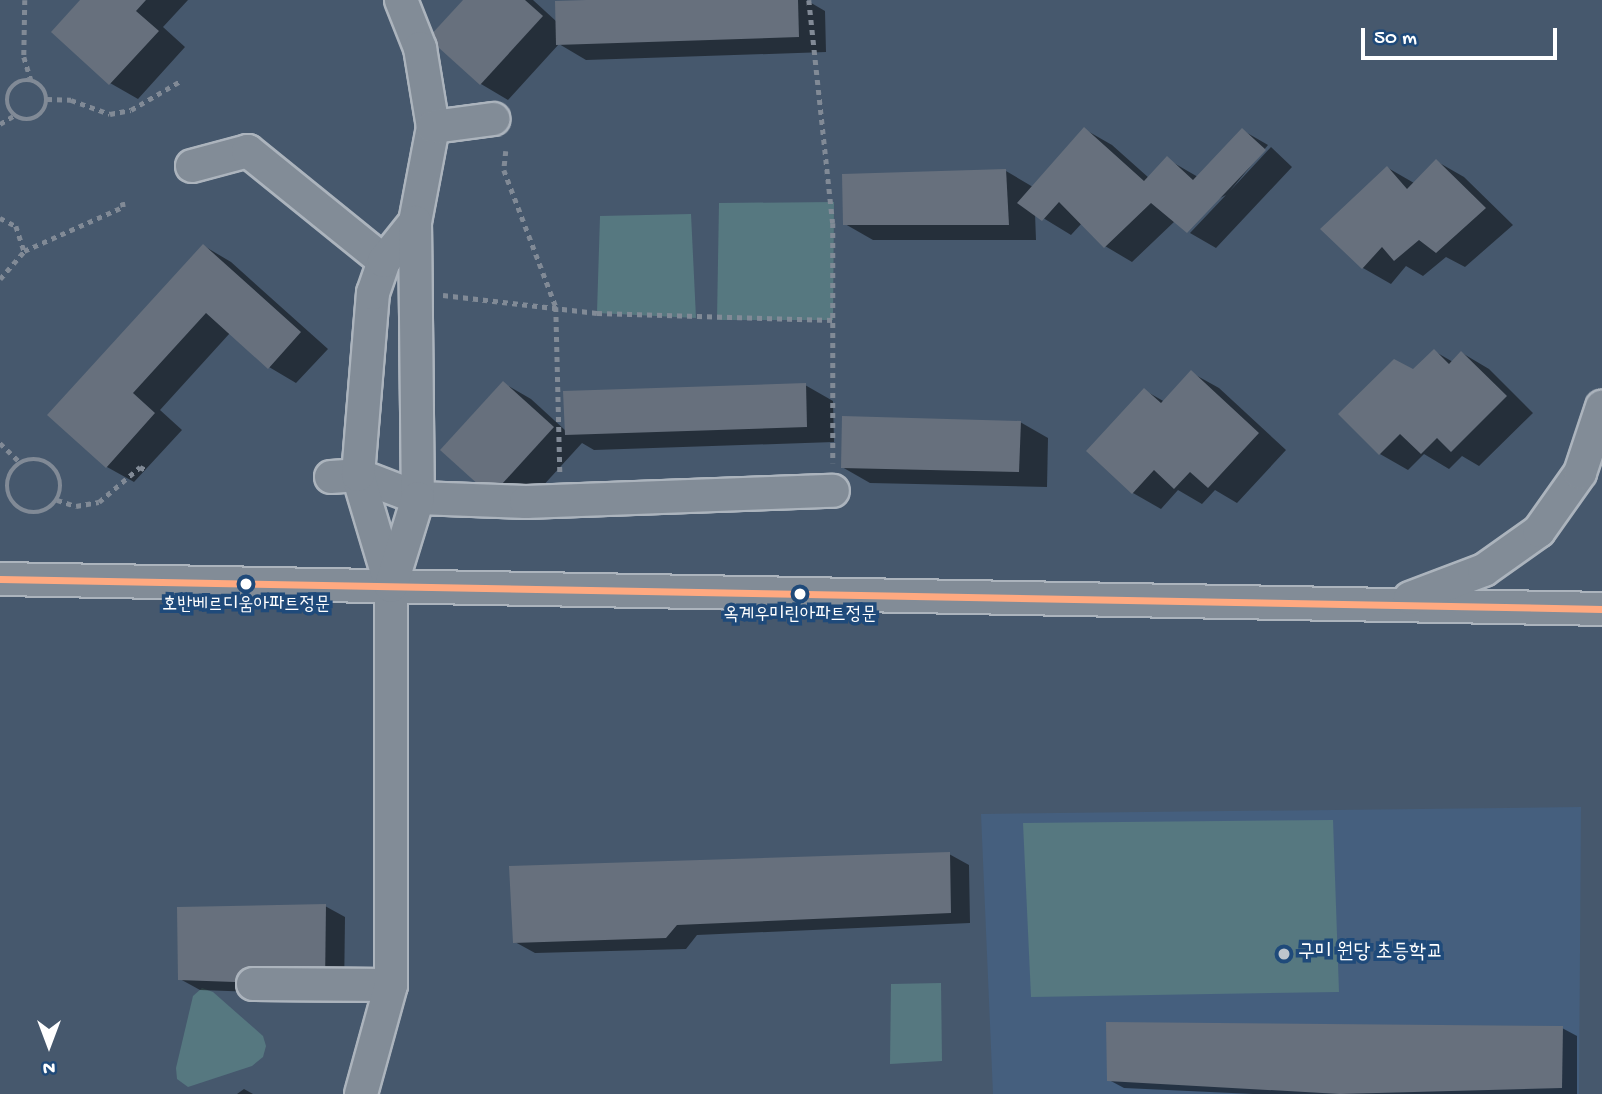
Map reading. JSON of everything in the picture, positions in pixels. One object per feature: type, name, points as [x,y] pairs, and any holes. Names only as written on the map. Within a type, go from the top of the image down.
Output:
[{"type":"street","points":[[361,1094],[391,985],[391,586],[418,498],[412,291],[415,222],[433,127],[420,48],[401,0]]},
{"type":"street","points":[[433,127],[493,119]]},
{"type":"street","points":[[192,166],[248,151],[384,261]]},
{"type":"street","points":[[391,586],[345,476],[373,293],[384,261],[415,222]]},
{"type":"street","points":[[1360,605],[1423,596],[1484,570],[1539,531],[1580,473],[1602,407]]},
{"type":"street","points":[[345,476],[418,498],[560,499],[833,491]]},
{"type":"street","points":[[0,579],[1602,609]]},
{"type":"street","points":[[253,984],[391,985]]},
{"type":"path","points":[[26,0],[24,57],[31,80]]},
{"type":"path","points":[[809,0],[833,223],[833,491]]},
{"type":"path","points":[[31,80],[43,86],[47,99],[39,116],[27,120],[15,115],[8,104],[9,91],[18,82],[31,80]]},
{"type":"path","points":[[47,99],[71,100],[110,114],[131,110],[179,82]]},
{"type":"path","points":[[0,124],[15,115]]},
{"type":"path","points":[[506,151],[504,170],[556,307],[560,499]]},
{"type":"path","points":[[0,279],[24,251],[65,228],[123,207],[122,202]]},
{"type":"path","points":[[0,218],[16,226],[24,251]]},
{"type":"path","points":[[412,291],[556,307],[718,320],[833,320]]},
{"type":"path","points":[[0,443],[21,463]]},
{"type":"path","points":[[38,460],[53,467],[60,484],[57,500],[43,511],[18,508],[7,484],[21,463],[38,460]]},
{"type":"path","points":[[57,500],[76,506],[99,502],[140,467],[148,471]]},
{"type":"shaded area","name":"구미 원당 초등학교","points":[[1581,807],[1579,1094],[993,1094],[981,814]]},
{"type":"green space","points":[[834,202],[833,320],[717,320],[719,203]]},
{"type":"green space","points":[[691,214],[696,318],[597,313],[600,216]]},
{"type":"green space","points":[[1333,820],[1339,992],[1031,997],[1023,823]]},
{"type":"green space","points":[[941,983],[942,1061],[890,1064],[891,984]]},
{"type":"green space","points":[[202,988],[213,992],[263,1036],[266,1046],[263,1057],[252,1066],[188,1087],[177,1079],[176,1068],[193,996]]},
{"type":"building","points":[[80,0],[146,0],[136,11],[159,31],[109,85],[51,32]]},
{"type":"building","points":[[463,0],[525,0],[543,16],[480,85],[428,38]]},
{"type":"building","points":[[798,0],[799,37],[556,45],[555,1]]},
{"type":"building","points":[[1084,127],[1144,181],[1167,156],[1193,180],[1242,128],[1266,150],[1187,233],[1151,203],[1104,248],[1059,202],[1042,221],[1017,203]]},
{"type":"building","points":[[1436,159],[1486,208],[1436,253],[1419,240],[1394,261],[1382,247],[1362,269],[1320,229],[1387,166],[1407,189]]},
{"type":"building","points":[[1006,169],[1009,225],[843,225],[842,174]]},
{"type":"building","points":[[203,244],[301,332],[268,369],[206,313],[133,393],[155,413],[106,468],[47,415]]},
{"type":"building","points":[[1434,349],[1449,364],[1461,351],[1507,396],[1451,452],[1437,438],[1421,454],[1400,434],[1379,455],[1338,414],[1394,359],[1413,369]]},
{"type":"building","points":[[1191,370],[1259,433],[1208,488],[1190,472],[1174,489],[1154,470],[1132,494],[1086,451],[1144,388],[1161,403]]},
{"type":"building","points":[[503,381],[554,427],[491,496],[440,450]]},
{"type":"building","points":[[806,383],[807,427],[565,435],[563,391]]},
{"type":"building","points":[[842,416],[1021,421],[1019,472],[841,468]]},
{"type":"building","points":[[950,852],[951,913],[677,925],[666,938],[513,943],[509,866]]},
{"type":"building","points":[[326,904],[325,985],[178,980],[177,907]]},
{"type":"building","points":[[1106,1022],[1563,1026],[1562,1088],[1340,1094],[1107,1081]]},
{"type":"transit line","points":[[0,579],[1602,609]]},
{"type":"place","name":"호반베르디움아파트정문","points":[[246,584]]},
{"type":"place","name":"옥계우미린아파트정문","points":[[800,594]]},
{"type":"place","name":"구미 원당 초등학교","points":[[1284,954]]}]
